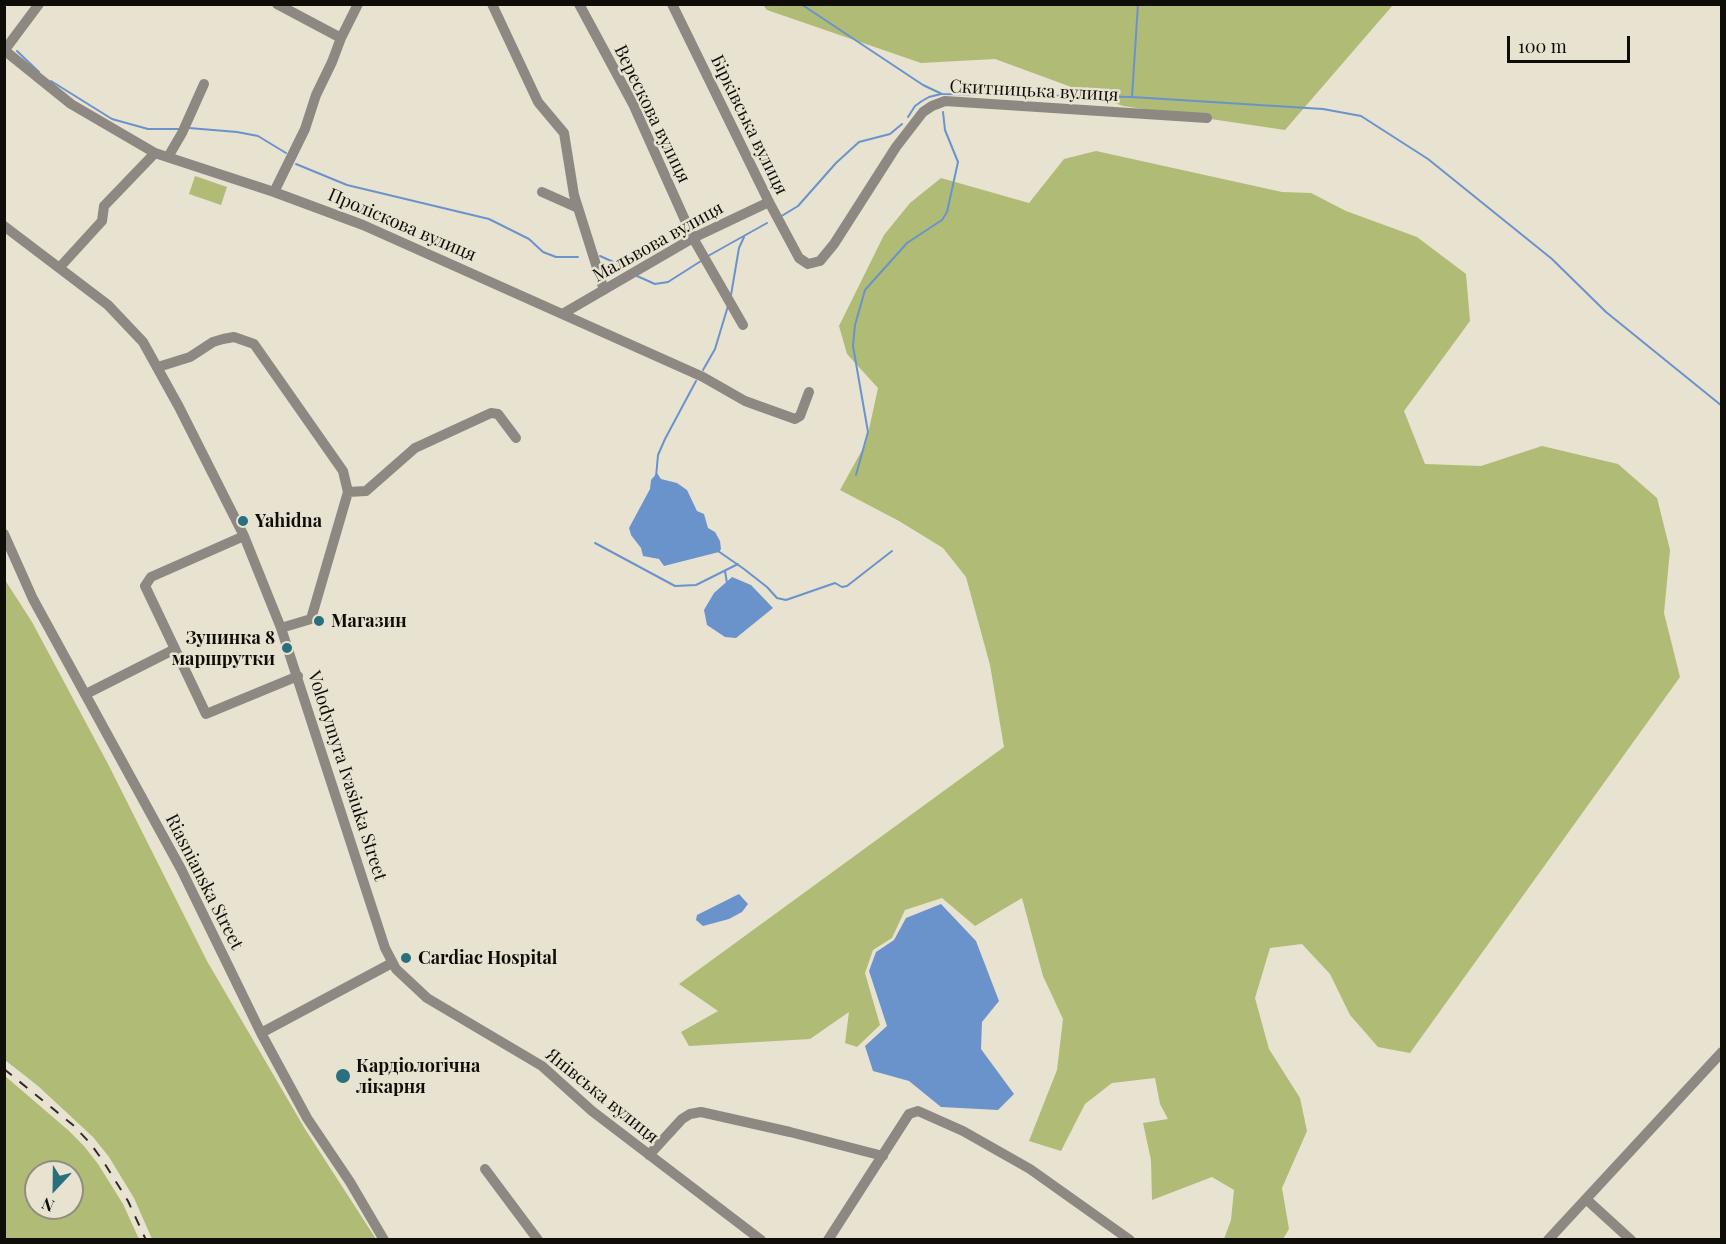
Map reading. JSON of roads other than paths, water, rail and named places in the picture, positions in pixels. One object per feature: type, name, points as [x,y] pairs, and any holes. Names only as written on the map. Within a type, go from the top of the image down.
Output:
[{"type":"street","points":[[5,51],[39,4]]},
{"type":"street","points":[[277,4],[341,38]]},
{"type":"street","points":[[274,192],[305,129],[316,95],[358,4]]},
{"type":"street","points":[[492,4],[538,102],[564,133],[574,195],[604,290]]},
{"type":"street","name":"Верескова вулиця","points":[[579,4],[633,104],[693,238],[743,325]]},
{"type":"street","name":"Бірківська вулиця","points":[[672,4],[799,258]]},
{"type":"street","name":"Проліскова вулиця","points":[[5,51],[70,104],[155,153],[274,192],[363,225],[703,377],[745,401],[795,419],[800,416],[809,392]]},
{"type":"street","points":[[168,157],[204,84]]},
{"type":"street","name":"Скитницька вулиця","points":[[799,258],[808,264],[820,261],[834,244],[896,147],[923,112],[945,101],[1207,118]]},
{"type":"street","points":[[60,267],[102,221],[104,206],[155,153]]},
{"type":"street","points":[[542,192],[578,208]]},
{"type":"street","name":"Мальвова вулиця","points":[[564,313],[693,238],[769,202]]},
{"type":"street","name":"Volodymyra Ivasiuka Street","points":[[4,226],[108,305],[143,342],[158,367],[244,536],[298,676],[385,948],[392,963]]},
{"type":"street","points":[[158,367],[190,357],[213,342],[223,339],[234,337],[254,344],[344,471],[348,492],[311,619],[280,628]]},
{"type":"street","points":[[348,492],[366,491],[415,448],[490,413],[498,414],[516,438]]},
{"type":"street","name":"Riasnianska Street","points":[[4,534],[33,599],[181,869],[261,1033],[307,1118],[350,1182],[384,1239]]},
{"type":"street","points":[[244,536],[151,577],[145,586],[206,714],[298,676]]},
{"type":"street","points":[[86,694],[175,649]]},
{"type":"street","points":[[261,1033],[392,963]]},
{"type":"street","name":"Янівська вулиця","points":[[392,963],[428,998],[542,1066],[592,1111],[759,1239]]},
{"type":"street","points":[[1548,1239],[1722,1052]]},
{"type":"street","points":[[828,1239],[909,1114],[918,1111],[963,1131],[1030,1169],[1130,1239]]},
{"type":"street","points":[[649,1155],[682,1119],[690,1114],[701,1112],[883,1156]]},
{"type":"street","points":[[485,1169],[538,1239]]},
{"type":"street","points":[[1586,1199],[1631,1239]]},
{"type":"water","points":[[657,473],[661,479],[677,483],[687,490],[697,511],[704,514],[708,528],[715,532],[720,541],[719,552],[664,566],[659,559],[643,556],[629,528],[650,489],[651,480]]},
{"type":"water","points":[[732,577],[751,585],[773,608],[736,638],[725,637],[707,625],[704,610],[714,593]]},
{"type":"water","points":[[739,894],[748,904],[742,912],[729,919],[703,926],[696,920],[697,915]]},
{"type":"water","points":[[941,904],[976,941],[999,1001],[982,1022],[981,1049],[1014,1094],[998,1110],[941,1107],[909,1081],[873,1071],[865,1046],[887,1026],[869,971],[876,952],[894,940],[906,918]]},
{"type":"waterway","points":[[801,4],[923,85],[942,94],[1132,97],[1323,109],[1361,116],[1428,159],[1552,259],[1606,312],[1722,406]]},
{"type":"waterway","points":[[1132,97],[1138,4]]},
{"type":"waterway","points":[[17,51],[39,72]]},
{"type":"waterway","points":[[51,81],[112,119],[148,129],[179,129]]},
{"type":"waterway","points":[[908,117],[915,106],[922,101],[941,94]]},
{"type":"waterway","points":[[856,475],[868,432],[853,346],[855,325],[865,290],[907,243],[942,220],[947,212],[958,162],[945,130],[943,112]]},
{"type":"waterway","points":[[780,217],[798,206],[836,163],[859,142],[890,134],[902,124]]},
{"type":"waterway","points":[[189,128],[258,136],[286,153]]},
{"type":"waterway","points":[[296,164],[347,185],[489,219],[529,239],[543,252],[556,257],[578,257]]},
{"type":"waterway","points":[[708,256],[767,223]]},
{"type":"waterway","points":[[731,295],[739,248],[744,237]]},
{"type":"waterway","points":[[600,256],[618,264]]},
{"type":"waterway","points":[[637,276],[655,284],[668,282],[701,261]]},
{"type":"waterway","points":[[703,370],[715,349],[728,306]]},
{"type":"waterway","points":[[656,477],[658,455],[696,381]]},
{"type":"waterway","points":[[595,543],[675,586],[696,585],[738,564]]},
{"type":"waterway","points":[[718,551],[767,587],[777,598],[786,600],[835,583],[842,587],[847,586],[892,551]]},
{"type":"waterway","points":[[725,571],[727,583]]},
{"type":"railway","points":[[4,1069],[73,1125],[90,1143],[128,1201],[146,1240]]},
{"type":"place","name":"Yahidna","points":[[243,521]]},
{"type":"place","name":"Магазин","points":[[319,621]]},
{"type":"place","name":"Зупинка 8 маршрутки","points":[[287,648]]},
{"type":"place","name":"Cardiac Hospital","points":[[406,958]]},
{"type":"place","name":"Кардіологічна лікарня","points":[[343,1076]]}]
